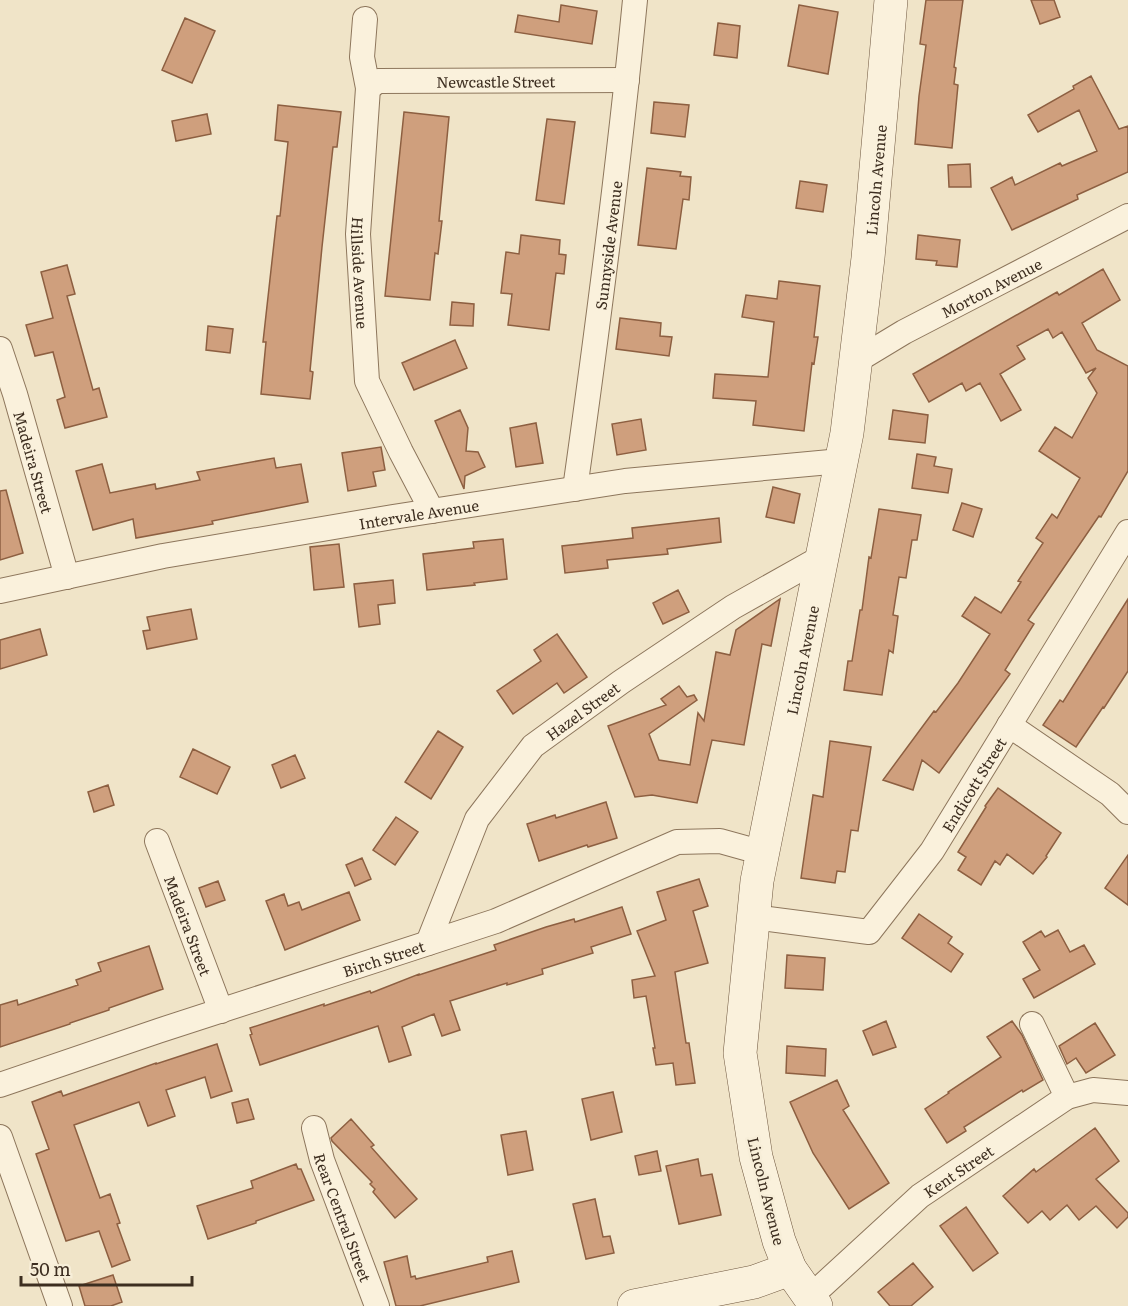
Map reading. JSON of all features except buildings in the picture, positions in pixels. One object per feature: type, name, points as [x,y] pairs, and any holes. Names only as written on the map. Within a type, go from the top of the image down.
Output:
[{"type":"main road","name":"Lincoln Avenue","points":[[813,1301],[790,1269],[782,1250],[756,1157],[741,1053],[757,881],[847,433],[868,258],[891,0]]},
{"type":"main road","points":[[634,1306],[755,1282],[790,1269]]},
{"type":"street","name":"Sunnyside Avenue","points":[[575,489],[602,297],[635,0]]},
{"type":"street","name":"Hillside Avenue","points":[[365,19],[362,57],[368,88],[358,234],[367,381],[432,511]]},
{"type":"street","name":"Newcastle Street","points":[[368,88],[378,81],[627,80]]},
{"type":"street","name":"Morton Avenue","points":[[856,361],[904,332],[1128,216]]},
{"type":"street","name":"Madeira Street","points":[[0,349],[67,577]]},
{"type":"street","name":"Intervale Avenue","points":[[0,591],[163,556],[432,511],[625,482],[841,461]]},
{"type":"street","name":"Endicott Street","points":[[754,917],[869,932],[932,851],[1128,532]]},
{"type":"street","name":"Hazel Street","points":[[428,943],[477,819],[533,746],[621,682],[733,607],[822,556]]},
{"type":"street","points":[[1009,725],[1110,794],[1128,812]]},
{"type":"street","name":"Madeira Street","points":[[157,841],[221,1011]]},
{"type":"street","name":"Birch Street","points":[[0,1085],[496,921],[677,842],[720,842],[763,853]]},
{"type":"street","points":[[1032,1024],[1067,1097]]},
{"type":"street","name":"Kent Street","points":[[813,1301],[920,1196],[1067,1097],[1093,1090],[1128,1093]]},
{"type":"street","name":"Rear Central Street","points":[[314,1128],[322,1160],[377,1306]]},
{"type":"street","points":[[0,1137],[60,1306]]}]
